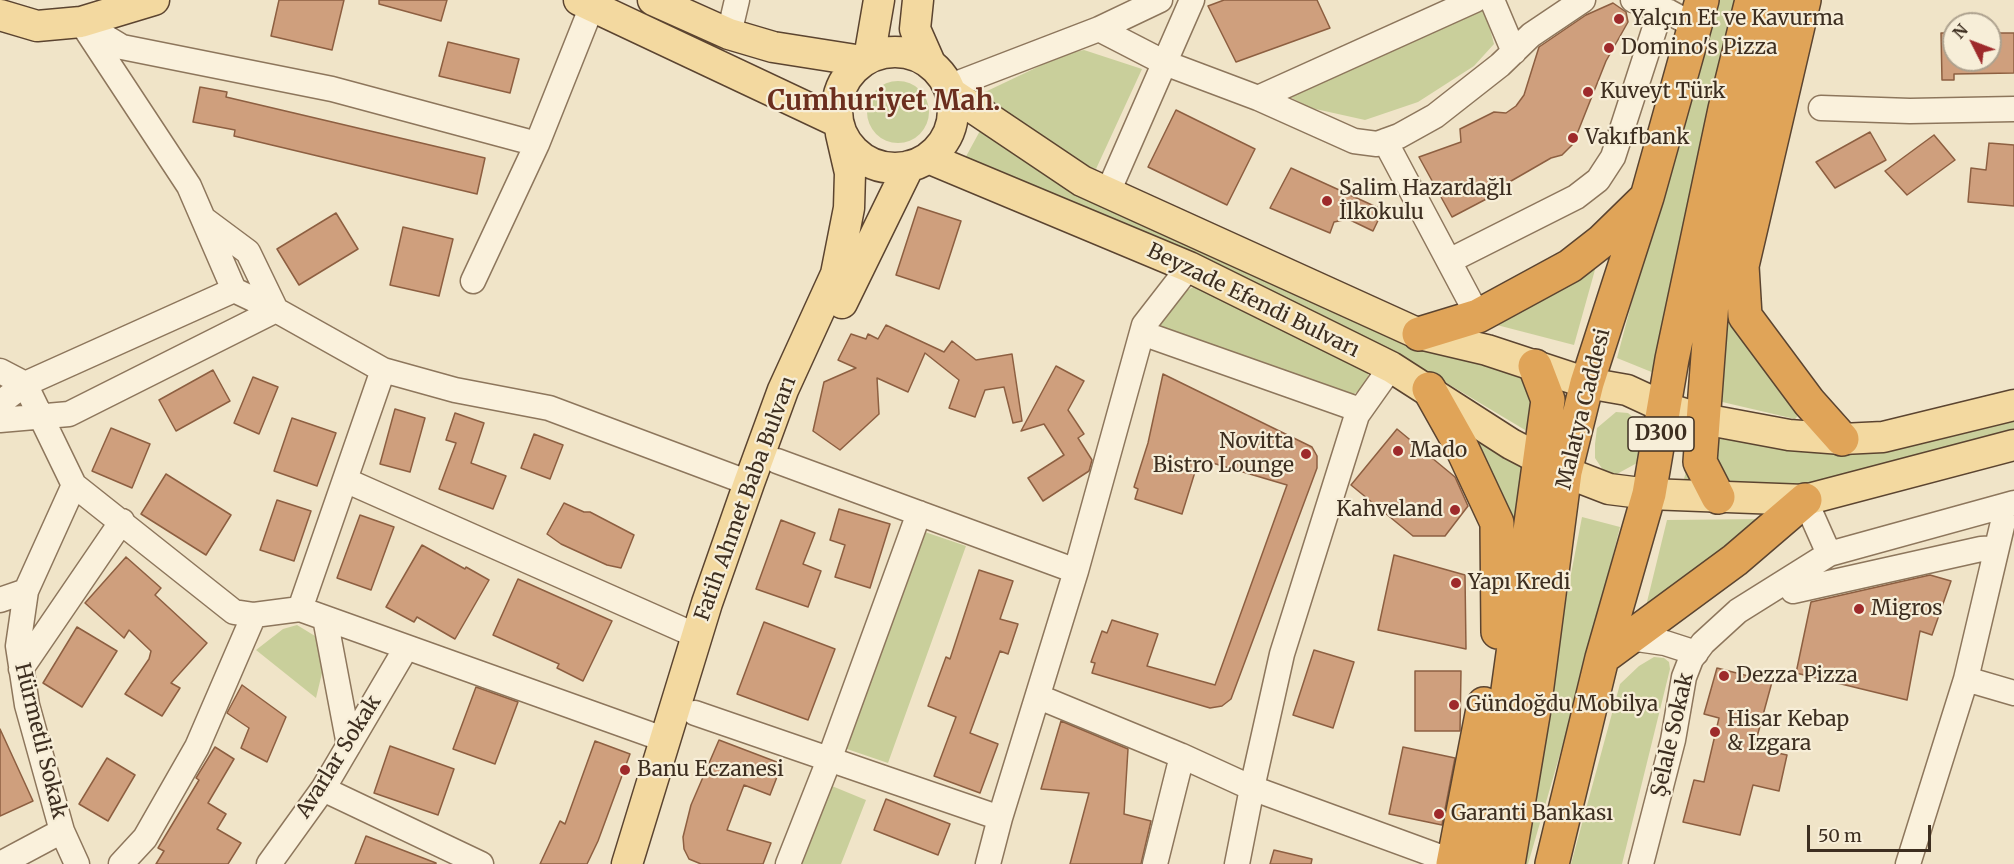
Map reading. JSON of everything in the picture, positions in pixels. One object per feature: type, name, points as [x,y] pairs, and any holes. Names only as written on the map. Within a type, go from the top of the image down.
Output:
[{"type":"highway","name":"D300","points":[[1552,864],[1602,658],[1649,494],[1666,408],[1672,359],[1725,109],[1752,0]]},
{"type":"highway","points":[[1718,496],[1700,462],[1716,249],[1779,0]]},
{"type":"highway","points":[[1804,0],[1742,266],[1745,316],[1809,402],[1842,439]]},
{"type":"highway","name":"Malatya Caddesi","points":[[1508,864],[1534,709],[1552,466],[1587,383],[1647,197],[1699,13]]},
{"type":"highway","points":[[1419,334],[1478,316],[1570,266],[1602,241],[1647,197]]},
{"type":"highway","points":[[1464,863],[1552,466],[1548,400],[1535,366]]},
{"type":"highway","points":[[1429,389],[1461,446],[1497,523],[1498,630],[1464,863]]},
{"type":"highway","points":[[1602,658],[1736,560],[1805,500]]},
{"type":"main road","points":[[0,15],[37,26],[81,22],[154,0]]},
{"type":"main road","points":[[653,0],[729,34],[772,47],[865,60],[896,51],[915,54],[930,63],[943,76],[950,90],[953,111],[950,129],[941,146],[918,162],[889,168],[869,162],[853,151],[840,128],[838,94],[847,76],[865,60],[879,0]]},
{"type":"main road","points":[[918,0],[915,29],[930,63]]},
{"type":"main road","points":[[586,3],[840,128]]},
{"type":"main road","name":"Beyzade Efendi Bulvarı","points":[[950,90],[1036,152],[1082,181],[1419,334],[1486,350],[1587,383],[1627,390],[1666,408],[1703,419],[1789,435],[1842,439],[1883,436],[2014,405]]},
{"type":"main road","name":"Fatih Ahmet Baba Bulvarı","points":[[627,864],[697,636],[750,483],[783,390],[836,274],[850,196],[850,173],[840,128]]},
{"type":"main road","name":"Beyzade Efendi Bulvarı","points":[[918,162],[1189,267],[1391,367],[1429,389],[1511,444],[1552,466],[1609,489],[1649,494],[1805,500],[2014,445]]},
{"type":"main road","name":"Fatih Ahmet Baba Bulvarı","points":[[649,864],[722,620],[789,422],[856,270],[918,162]]},
{"type":"street","points":[[729,34],[737,0]]},
{"type":"street","points":[[950,90],[1099,29],[1160,0]]},
{"type":"street","points":[[1108,192],[1192,0]]},
{"type":"street","points":[[1258,98],[1475,0]]},
{"type":"street","points":[[1492,0],[1514,52]]},
{"type":"street","points":[[1099,29],[1165,63],[1258,98],[1354,141],[1377,144],[1435,116],[1532,35],[1583,0]]},
{"type":"street","points":[[473,281],[537,144],[586,3]]},
{"type":"street","points":[[1449,261],[1576,197],[1598,180],[1612,157],[1644,3],[1699,13]]},
{"type":"street","points":[[81,22],[115,55],[189,186],[234,290],[276,310],[384,370],[455,390],[549,408],[750,483]]},
{"type":"street","points":[[115,55],[332,89],[537,144]]},
{"type":"street","points":[[1821,108],[1910,111],[2014,109]]},
{"type":"street","points":[[1385,141],[1478,316]]},
{"type":"street","points":[[204,219],[248,252],[276,310]]},
{"type":"street","points":[[988,864],[1076,571],[1144,325],[1189,267]]},
{"type":"street","points":[[0,403],[25,384],[234,290]]},
{"type":"street","points":[[0,420],[69,414],[276,310]]},
{"type":"street","points":[[1142,333],[1360,410]]},
{"type":"street","points":[[1236,864],[1282,654],[1360,410],[1391,367]]},
{"type":"street","points":[[300,609],[384,370]]},
{"type":"street","points":[[0,371],[25,384],[74,485],[234,612],[254,615],[300,609],[666,740]]},
{"type":"street","points":[[777,461],[1076,571]]},
{"type":"street","points":[[345,480],[697,636]]},
{"type":"street","name":"Hürmetli Sokak","points":[[74,485],[26,591],[18,646],[27,705],[62,831],[77,864]]},
{"type":"street","points":[[1805,500],[1829,554]]},
{"type":"street","points":[[1908,864],[1966,679],[1997,548],[2011,504]]},
{"type":"street","name":"Şelale Sokak","points":[[1641,864],[1673,740],[1684,677],[1703,643],[1738,611],[1829,554],[2011,504]]},
{"type":"street","points":[[788,864],[829,760],[919,513]]},
{"type":"street","points":[[21,669],[122,521]]},
{"type":"street","points":[[1797,574],[1793,591],[1981,549],[1997,548]]},
{"type":"street","points":[[0,600],[26,591]]},
{"type":"street","points":[[121,864],[145,838],[197,747],[254,615]]},
{"type":"street","points":[[325,618],[349,745]]},
{"type":"street","points":[[1630,638],[1665,643],[1696,653]]},
{"type":"street","name":"Avarlar Sokak","points":[[268,864],[323,789],[406,648]]},
{"type":"street","points":[[1966,679],[2014,693]]},
{"type":"street","points":[[1039,696],[1252,788],[1464,863]]},
{"type":"street","points":[[695,713],[1000,818]]},
{"type":"street","points":[[1155,864],[1182,756]]},
{"type":"street","points":[[323,789],[482,864]]},
{"type":"street","points":[[0,864],[62,831]]},
{"type":"green space","points":[[1712,0],[1734,0],[1723,67],[1654,373],[1617,358]]},
{"type":"green space","points":[[1483,3],[1494,44],[1474,66],[1418,102],[1365,120],[1311,108],[1286,95]]},
{"type":"green space","points":[[1084,50],[1142,69],[1096,169],[1067,159],[988,103],[985,92],[1065,54]]},
{"type":"green space","points":[[892,81],[904,81],[920,90],[927,100],[929,112],[927,124],[920,134],[904,143],[892,143],[881,138],[872,129],[867,118],[867,106],[872,95],[881,86]]},
{"type":"green space","points":[[981,129],[1559,389],[1545,442],[1390,349],[1274,294],[963,162]]},
{"type":"green space","points":[[1598,259],[1574,345],[1493,324]]},
{"type":"green space","points":[[1195,286],[1365,365],[1370,381],[1353,395],[1150,325],[1172,299]]},
{"type":"green space","points":[[1720,288],[1799,415],[1795,419],[1701,397]]},
{"type":"green space","points":[[1616,412],[1628,413],[1645,428],[1642,452],[1637,463],[1615,475],[1603,470],[1595,458],[1595,444],[1597,428]]},
{"type":"green space","points":[[2014,418],[2014,430],[1812,485],[1759,488],[1683,483],[1697,428],[1812,450],[1851,454],[1928,440]]},
{"type":"green space","points":[[1479,434],[1546,473],[1522,551],[1475,440]]},
{"type":"green space","points":[[1582,517],[1620,527],[1583,675],[1528,864],[1515,864]]},
{"type":"green space","points":[[1764,519],[1646,606],[1667,520]]},
{"type":"green space","points":[[922,531],[966,546],[888,763],[844,748]]},
{"type":"green space","points":[[297,625],[315,636],[318,645],[322,673],[316,698],[256,650],[283,629]]},
{"type":"green space","points":[[1654,657],[1664,658],[1669,662],[1670,669],[1622,864],[1571,864],[1620,684],[1639,666]]},
{"type":"green space","points":[[827,784],[866,800],[841,864],[795,864]]},
{"type":"building","points":[[279,0],[344,0],[332,50],[271,36]]},
{"type":"building","points":[[379,0],[447,0],[441,21],[379,4]]},
{"type":"building","points":[[1224,0],[1317,0],[1330,28],[1236,62],[1208,6]]},
{"type":"building","points":[[1613,3],[1626,12],[1628,22],[1606,61],[1573,144],[1562,155],[1551,158],[1492,192],[1494,195],[1452,217],[1419,157],[1461,142],[1460,129],[1494,112],[1506,113],[1516,106],[1524,95],[1539,47],[1586,15]]},
{"type":"building","points":[[1941,33],[1942,72],[2002,72],[2002,33],[2014,33],[2014,73],[1954,74],[1954,80],[1942,80]]},
{"type":"building","points":[[448,42],[519,59],[510,93],[439,76]]},
{"type":"building","points":[[200,87],[227,92],[226,97],[485,158],[477,194],[234,136],[235,130],[193,122]]},
{"type":"building","points":[[1176,110],[1255,149],[1227,205],[1148,167]]},
{"type":"building","points":[[1870,132],[1886,160],[1835,188],[1816,162]]},
{"type":"building","points":[[1934,135],[1955,160],[1907,195],[1885,171]]},
{"type":"building","points":[[1989,143],[2014,145],[2014,206],[1968,202],[1971,168],[1986,170]]},
{"type":"building","points":[[1291,168],[1383,210],[1373,231],[1348,219],[1334,222],[1330,233],[1270,208]]},
{"type":"building","points":[[918,207],[961,221],[939,289],[896,275]]},
{"type":"building","points":[[336,213],[358,249],[299,285],[277,249]]},
{"type":"building","points":[[403,227],[453,239],[439,296],[390,285]]},
{"type":"building","points":[[886,325],[944,352],[952,341],[976,360],[1012,354],[1022,421],[1013,423],[1004,387],[985,390],[975,417],[949,408],[959,380],[925,353],[908,392],[877,378],[879,414],[840,450],[813,431],[824,382],[856,368],[838,360],[851,334],[866,339],[868,334],[878,339]]},
{"type":"building","points":[[1056,366],[1084,381],[1068,410],[1084,434],[1078,438],[1092,460],[1089,471],[1043,501],[1028,478],[1064,455],[1044,424],[1021,431]]},
{"type":"building","points":[[213,370],[230,401],[176,431],[159,400]]},
{"type":"building","points":[[1163,374],[1312,447],[1317,456],[1317,468],[1231,699],[1222,706],[1210,708],[1092,673],[1095,663],[1091,662],[1102,631],[1107,633],[1112,620],[1158,634],[1147,666],[1215,685],[1287,485],[1199,459],[1182,514],[1135,499],[1138,489],[1134,487],[1148,443]]},
{"type":"building","points":[[253,377],[278,387],[259,434],[234,423]]},
{"type":"building","points":[[395,409],[425,418],[410,472],[380,464]]},
{"type":"building","points":[[455,413],[484,423],[471,463],[506,476],[493,509],[439,489],[456,443],[446,440]]},
{"type":"building","points":[[292,418],[336,433],[317,486],[274,471]]},
{"type":"building","points":[[111,428],[150,444],[132,488],[92,471]]},
{"type":"building","points":[[1397,429],[1455,477],[1468,506],[1445,536],[1413,536],[1351,485]]},
{"type":"building","points":[[534,434],[563,445],[550,479],[521,468]]},
{"type":"building","points":[[166,474],[231,515],[206,555],[141,514]]},
{"type":"building","points":[[277,500],[311,511],[294,561],[260,550]]},
{"type":"building","points":[[564,503],[584,512],[590,512],[634,535],[621,568],[607,565],[561,544],[547,534]]},
{"type":"building","points":[[839,509],[890,524],[870,588],[835,577],[845,545],[830,540]]},
{"type":"building","points":[[360,515],[394,527],[371,590],[337,578]]},
{"type":"building","points":[[781,520],[815,533],[803,564],[821,571],[808,607],[756,589]]},
{"type":"building","points":[[422,545],[489,580],[455,639],[417,617],[414,622],[386,607]]},
{"type":"building","points":[[1394,555],[1465,575],[1466,649],[1378,630]]},
{"type":"building","points":[[126,557],[161,588],[155,595],[207,643],[171,683],[180,688],[162,716],[125,694],[149,659],[151,651],[129,630],[124,638],[85,603]]},
{"type":"building","points":[[979,570],[1013,581],[1000,619],[1018,624],[1008,654],[1000,651],[970,733],[998,744],[980,793],[934,776],[956,717],[928,706],[946,657],[950,659]]},
{"type":"building","points":[[1930,575],[1951,581],[1932,635],[1920,631],[1907,700],[1796,673],[1811,602]]},
{"type":"building","points":[[518,579],[612,621],[583,681],[557,668],[559,664],[493,635]]},
{"type":"building","points":[[764,622],[835,649],[808,720],[737,694]]},
{"type":"building","points":[[77,627],[117,651],[82,707],[43,683]]},
{"type":"building","points":[[1314,650],[1354,662],[1333,728],[1293,715]]},
{"type":"building","points":[[1717,668],[1772,682],[1754,748],[1787,755],[1779,791],[1753,785],[1740,835],[1683,822],[1694,780],[1704,782],[1719,718],[1704,714]]},
{"type":"building","points":[[1415,671],[1461,671],[1460,731],[1415,731]]},
{"type":"building","points":[[242,685],[286,717],[267,762],[241,748],[249,728],[227,713]]},
{"type":"building","points":[[476,687],[518,702],[495,764],[453,749]]},
{"type":"building","points":[[1061,721],[1128,749],[1124,814],[1151,821],[1141,864],[1070,864],[1089,793],[1041,789]]},
{"type":"building","points":[[0,729],[33,801],[0,816]]},
{"type":"building","points":[[719,740],[782,764],[770,795],[744,785],[727,830],[771,843],[763,864],[701,864],[689,859],[684,849],[683,837],[691,805]]},
{"type":"building","points":[[595,741],[630,754],[598,841],[587,864],[540,864],[560,821],[565,824]]},
{"type":"building","points":[[390,746],[454,769],[438,815],[374,793]]},
{"type":"building","points":[[215,747],[234,759],[208,803],[226,814],[217,829],[241,843],[228,864],[156,864],[164,851],[158,848],[199,780],[196,778]]},
{"type":"building","points":[[1403,747],[1455,758],[1442,825],[1389,814]]},
{"type":"building","points":[[107,758],[135,775],[108,821],[79,804]]},
{"type":"building","points":[[886,799],[950,824],[938,855],[874,830]]},
{"type":"building","points":[[366,836],[436,863],[436,864],[355,864]]},
{"type":"building","points":[[1274,850],[1312,859],[1311,864],[1270,864]]},
{"type":"place","name":"Yalçın Et ve Kavurma","points":[[1619,19]]},
{"type":"place","name":"Domino's Pizza","points":[[1609,48]]},
{"type":"place","name":"Kuveyt Türk","points":[[1588,92]]},
{"type":"place","name":"Vakıfbank","points":[[1573,138]]},
{"type":"place","name":"Salim Hazardağlı İlkokulu","points":[[1327,201]]},
{"type":"place","name":"Mado","points":[[1398,451]]},
{"type":"place","name":"Novitta Bistro Lounge","points":[[1306,454]]},
{"type":"place","name":"Kahveland","points":[[1455,510]]},
{"type":"place","name":"Yapı Kredi","points":[[1456,583]]},
{"type":"place","name":"Migros","points":[[1859,609]]},
{"type":"place","name":"Dezza Pizza","points":[[1724,676]]},
{"type":"place","name":"Gündoğdu Mobilya","points":[[1454,705]]},
{"type":"place","name":"Hisar Kebap & Izgara","points":[[1715,732]]},
{"type":"place","name":"Banu Eczanesi","points":[[625,770]]},
{"type":"place","name":"Garanti Bankası","points":[[1439,814]]},
{"type":"district","name":"Cumhuriyet Mah.","points":[[884,102]]}]
